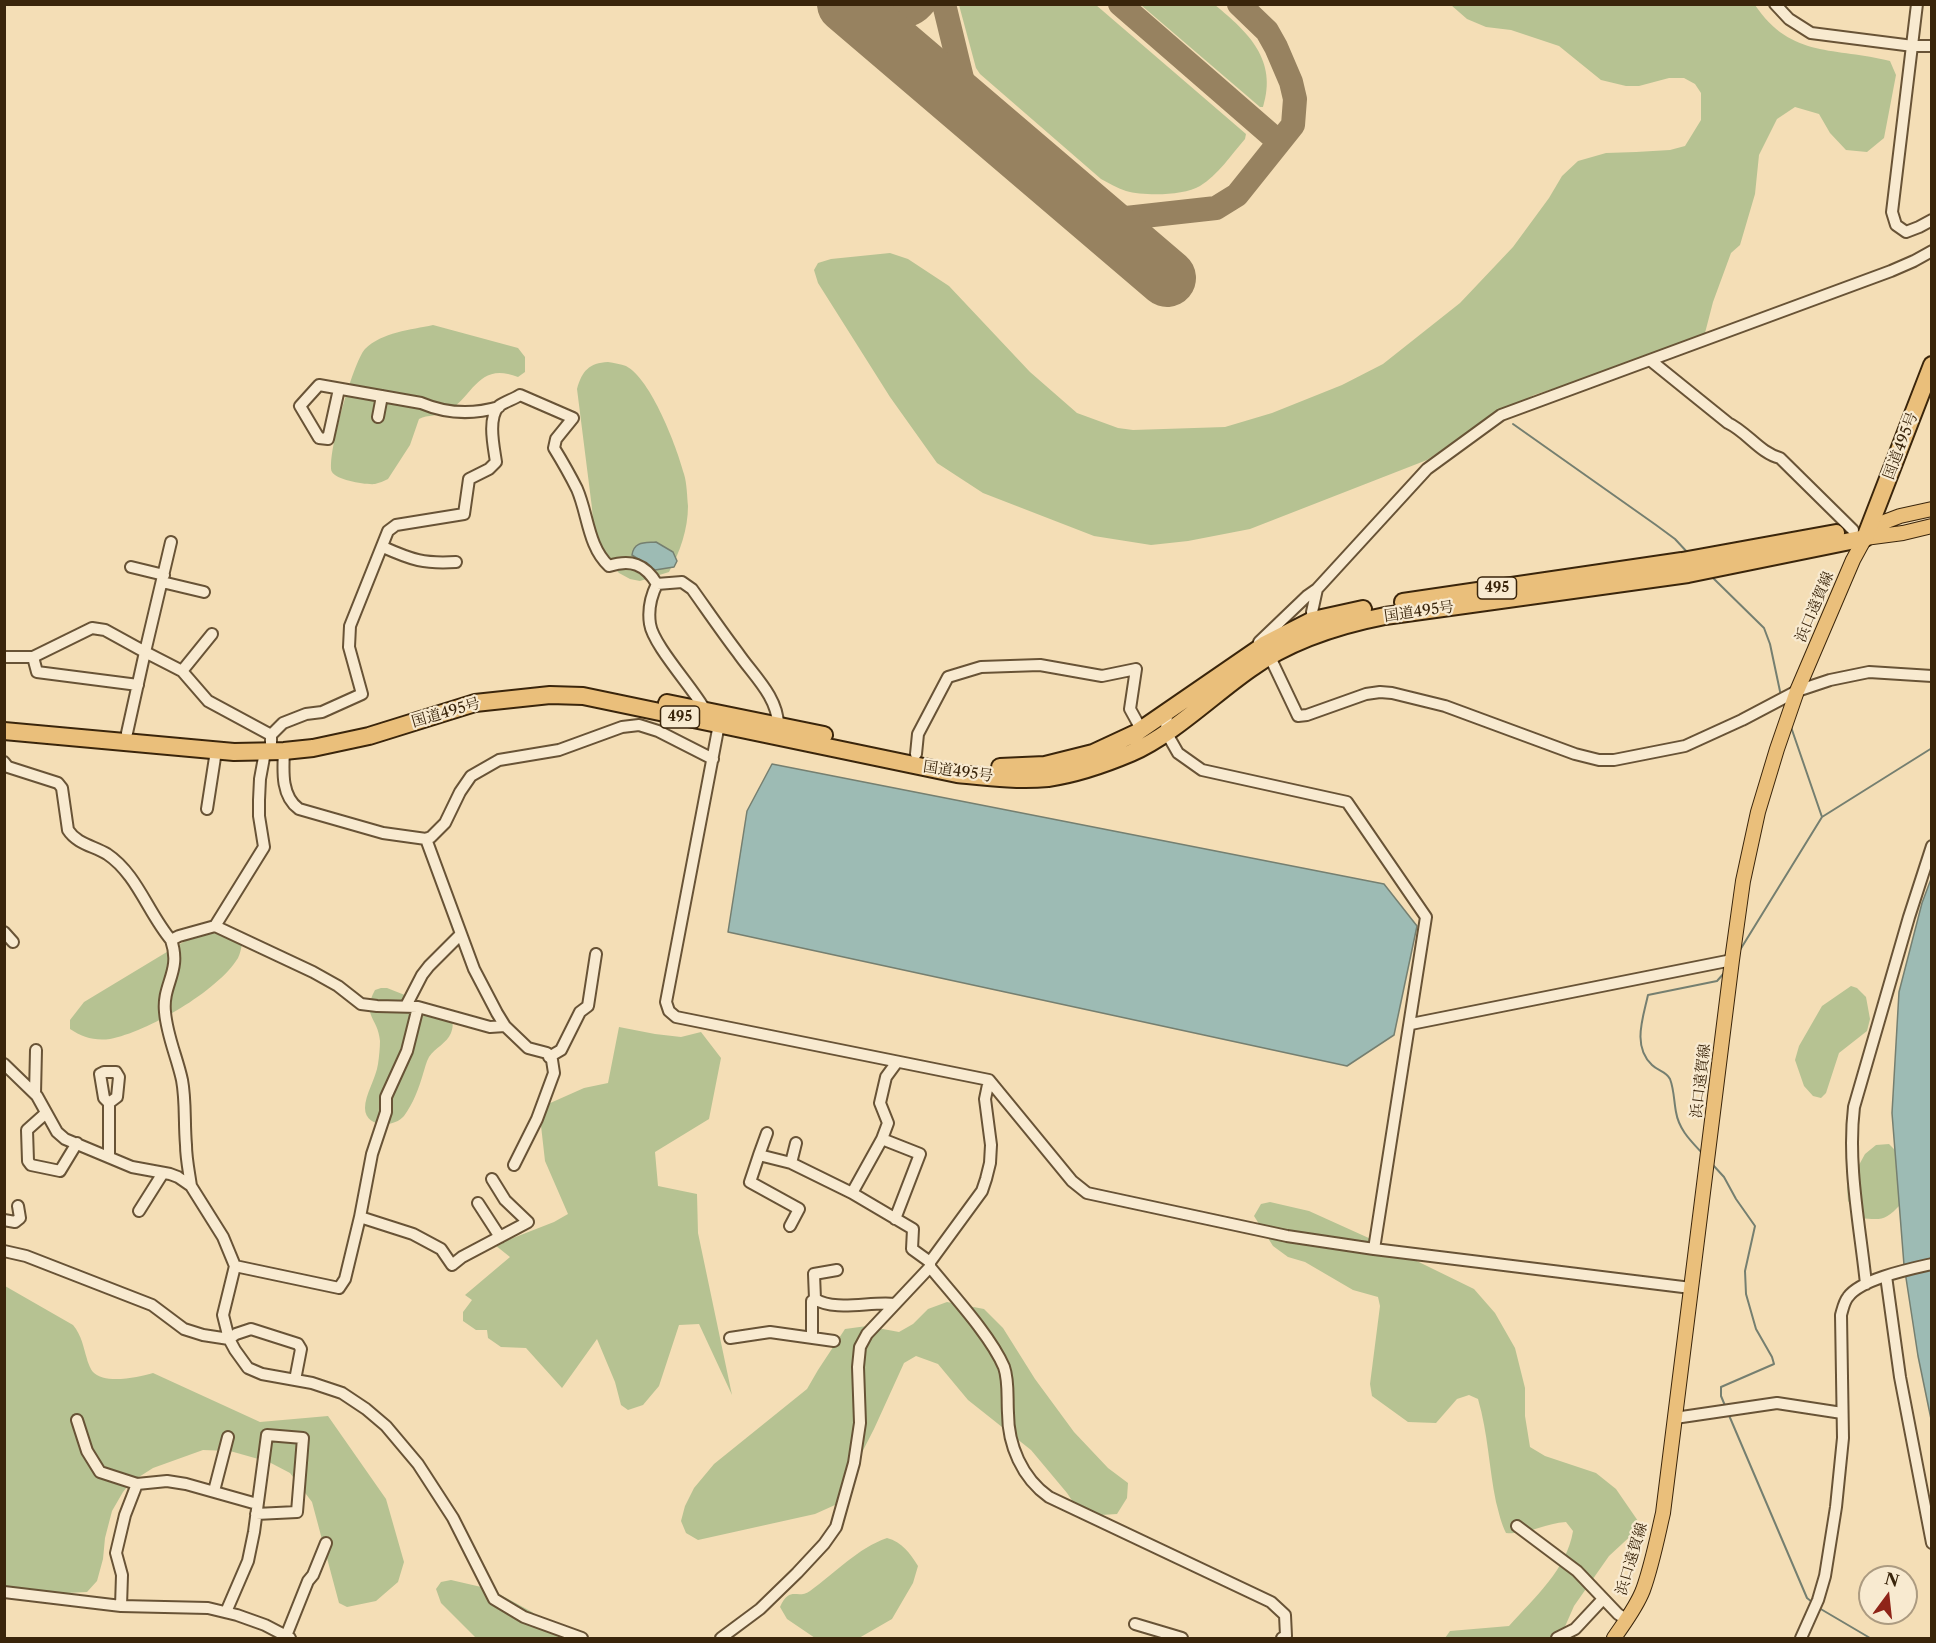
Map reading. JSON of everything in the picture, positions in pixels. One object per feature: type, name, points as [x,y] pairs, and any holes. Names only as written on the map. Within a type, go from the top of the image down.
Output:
[{"type":"highway","name":"国道495号","points":[[4,721],[232,744],[313,748],[369,736],[475,703],[550,695],[583,696],[721,719],[778,725],[961,764],[1009,767],[1045,765],[1093,753],[1141,729],[1244,657],[1363,620],[1685,568],[1863,532],[1932,365]]},
{"type":"highway","name":"国道495号","points":[[4,730],[216,751],[311,740],[340,734],[475,693],[537,686],[578,686],[705,710],[721,719],[957,774],[1047,778],[1085,770],[1133,753],[1166,732],[1252,667],[1267,650],[1313,620],[1377,606],[1685,568]]},
{"type":"main road","points":[[1863,532],[1900,516],[1932,509]]},
{"type":"main road","points":[[1863,532],[1903,533],[1932,526]]},
{"type":"main road","name":"浜口遠賀線","points":[[1622,1632],[1642,1592],[1663,1513],[1743,880],[1758,812],[1797,691],[1863,532]]},
{"type":"street","points":[[1775,4],[1789,19],[1811,33],[1932,46]]},
{"type":"street","points":[[1917,4],[1892,212],[1896,225],[1906,232],[1932,220]]},
{"type":"street","points":[[1244,657],[1317,589],[1427,469],[1501,415],[1891,271],[1932,250]]},
{"type":"street","points":[[1650,360],[1728,423],[1739,428],[1772,456],[1780,458],[1863,532]]},
{"type":"street","points":[[339,389],[328,439],[319,438],[300,406],[319,385],[462,413],[481,412],[499,407],[520,395],[573,418],[556,439],[554,448],[577,490],[590,533],[601,558],[609,566],[629,562],[643,567],[657,584]]},
{"type":"street","points":[[378,417],[382,396]]},
{"type":"street","points":[[215,926],[264,847],[259,808],[260,779],[283,723],[306,714],[322,712],[362,694],[350,647],[350,626],[388,531],[396,525],[464,514],[469,479],[489,469],[495,462],[492,425],[499,407]]},
{"type":"street","points":[[127,733],[171,542]]},
{"type":"street","points":[[383,547],[414,561],[433,564],[456,562]]},
{"type":"street","points":[[131,567],[204,592]]},
{"type":"street","points":[[657,584],[682,582],[692,589],[764,687],[778,715],[778,725]]},
{"type":"street","points":[[657,584],[650,606],[650,626],[657,640],[705,710]]},
{"type":"street","points":[[1313,620],[1312,612],[1317,589]]},
{"type":"street","points":[[4,657],[33,657],[92,628],[105,630],[182,671],[207,701],[273,745],[287,794],[291,803],[299,809],[383,833],[426,839],[431,837],[445,823],[460,792],[471,776],[482,768],[499,760],[559,750],[622,727],[639,725],[658,730],[713,759]]},
{"type":"street","points":[[182,671],[212,634]]},
{"type":"street","points":[[1267,650],[1298,716],[1307,715],[1366,694],[1392,693],[1445,706],[1575,754],[1599,760],[1614,760],[1685,746],[1797,691],[1830,680],[1869,672],[1932,676]]},
{"type":"street","points":[[33,657],[37,672],[138,685]]},
{"type":"street","points":[[916,754],[918,734],[948,677],[981,667],[1040,665],[1102,676],[1136,669],[1130,709],[1141,729]]},
{"type":"street","points":[[1167,712],[1166,732],[1178,753],[1202,770],[1347,802],[1426,917],[1374,1249]]},
{"type":"street","points":[[721,719],[666,1002],[669,1011],[676,1017],[989,1080],[1072,1181],[1088,1193],[1287,1236],[1691,1288]]},
{"type":"street","points":[[207,809],[216,751]]},
{"type":"street","points":[[4,762],[8,767],[58,783],[62,788],[68,830],[71,835],[89,847],[106,853],[123,868],[171,940],[176,962],[165,1002],[165,1012],[182,1081],[191,1186]]},
{"type":"street","points":[[426,839],[474,969],[505,1026],[528,1048],[547,1053],[552,1060],[554,1073],[537,1119],[514,1165]]},
{"type":"street","points":[[1866,1284],[1853,1166],[1854,1107],[1932,846]]},
{"type":"street","points":[[171,940],[215,926],[313,972],[338,986],[361,1004],[412,1006],[490,1027],[505,1026]]},
{"type":"street","points":[[4,932],[13,942]]},
{"type":"street","points":[[235,1266],[339,1288],[345,1279],[372,1154],[386,1112],[386,1097],[407,1051],[412,1006],[429,966],[461,934]]},
{"type":"street","points":[[549,1056],[561,1050],[580,1012],[588,1006],[596,954]]},
{"type":"street","points":[[1411,1024],[1732,960]]},
{"type":"street","points":[[35,1094],[36,1050]]},
{"type":"street","points":[[852,1193],[882,1139],[888,1123],[880,1103],[886,1077],[897,1062]]},
{"type":"street","points":[[4,1064],[35,1094],[57,1132],[66,1139],[132,1167],[178,1177],[191,1186],[223,1237],[235,1266],[223,1315],[229,1339],[248,1368],[262,1374],[312,1383],[342,1393],[366,1409],[386,1426],[418,1464],[453,1518],[494,1599],[524,1617],[582,1638]]},
{"type":"street","points":[[721,1638],[760,1609],[824,1544],[836,1527],[854,1463],[860,1423],[858,1368],[860,1347],[867,1334],[930,1264],[982,1191],[990,1163],[991,1146],[985,1099],[989,1080]]},
{"type":"street","points":[[109,1103],[109,1157]]},
{"type":"street","points":[[46,1113],[27,1130],[28,1161],[31,1165],[60,1171],[76,1143]]},
{"type":"street","points":[[767,1133],[749,1186],[800,1209],[790,1226]]},
{"type":"street","points":[[882,1139],[920,1154],[896,1219]]},
{"type":"street","points":[[791,1163],[796,1143]]},
{"type":"street","points":[[759,1155],[791,1163],[852,1193],[914,1229],[912,1249],[930,1264],[987,1338],[1004,1367],[1007,1381],[1010,1438],[1022,1467],[1040,1490],[1048,1497],[1271,1602],[1285,1615],[1286,1638]]},
{"type":"street","points":[[139,1211],[163,1173]]},
{"type":"street","points":[[360,1217],[413,1234],[441,1249],[452,1264],[528,1222],[505,1200],[492,1179]]},
{"type":"street","points":[[478,1203],[500,1237]]},
{"type":"street","points":[[4,1220],[15,1222],[20,1218],[18,1206]]},
{"type":"street","points":[[4,1251],[26,1256],[152,1305],[184,1329],[229,1339],[250,1329],[298,1344],[301,1349],[295,1380]]},
{"type":"street","points":[[1801,1638],[1818,1600],[1825,1576],[1836,1507],[1843,1438],[1842,1315],[1845,1303],[1850,1294],[1866,1284],[1886,1276],[1932,1264]]},
{"type":"street","points":[[812,1337],[814,1274],[837,1270]]},
{"type":"street","points":[[1886,1276],[1900,1377],[1932,1543]]},
{"type":"street","points":[[815,1299],[822,1303],[845,1305],[895,1304]]},
{"type":"street","points":[[730,1338],[770,1332],[834,1341]]},
{"type":"street","points":[[1675,1418],[1778,1403],[1842,1413]]},
{"type":"street","points":[[77,1420],[87,1451],[100,1472],[137,1484],[167,1481],[186,1484],[214,1491],[256,1509],[297,1512],[303,1438],[267,1435],[256,1509],[248,1561],[226,1612]]},
{"type":"street","points":[[214,1491],[228,1437]]},
{"type":"street","points":[[121,1606],[122,1575],[116,1553],[125,1515],[137,1484]]},
{"type":"street","points":[[1517,1526],[1577,1571],[1603,1599],[1622,1632]]},
{"type":"street","points":[[4,1592],[121,1606],[208,1608],[265,1625],[288,1637],[308,1581],[313,1575],[326,1543]]},
{"type":"street","points":[[1557,1638],[1575,1629],[1603,1599]]},
{"type":"street","points":[[1135,1624],[1182,1638]]},
{"type":"green space","points":[[959,5],[1096,5],[1246,134],[1245,139],[1213,176],[1193,189],[1184,192],[1153,194],[1134,193],[1116,187],[1101,179],[980,74],[976,68]]},
{"type":"green space","points":[[1141,5],[1215,5],[1239,26],[1257,48],[1266,75],[1267,90],[1263,107],[1260,107]]},
{"type":"green space","points":[[1451,5],[1755,5],[1784,35],[1799,43],[1890,61],[1896,75],[1884,138],[1867,152],[1846,150],[1830,133],[1819,114],[1795,107],[1777,119],[1759,155],[1755,194],[1740,245],[1731,253],[1713,302],[1705,333],[1697,342],[1534,395],[1478,425],[1427,460],[1250,529],[1188,541],[1151,545],[1094,536],[983,493],[937,463],[890,397],[818,283],[814,270],[818,263],[831,259],[890,253],[908,259],[949,286],[1030,372],[1077,413],[1118,428],[1133,430],[1225,427],[1272,413],[1342,385],[1383,364],[1460,303],[1513,247],[1562,176],[1578,161],[1606,153],[1670,150],[1685,146],[1701,120],[1701,93],[1695,84],[1684,78],[1669,78],[1639,86],[1626,86],[1601,80],[1559,46],[1511,30],[1486,27],[1467,19]]},
{"type":"green space","points":[[433,325],[518,348],[525,357],[525,372],[518,377],[505,373],[494,373],[485,377],[447,412],[419,419],[410,445],[388,479],[375,484],[365,484],[345,480],[335,475],[332,472],[331,463],[337,430],[354,372],[365,349],[388,335]]},
{"type":"green space","points":[[608,362],[626,366],[645,385],[669,431],[686,482],[687,523],[673,564],[669,572],[640,581],[619,573],[595,548],[577,389],[587,369],[596,364]]},
{"type":"green space","points":[[222,931],[242,944],[238,958],[215,984],[180,1008],[143,1028],[110,1039],[88,1038],[70,1029],[70,1020],[84,1002],[200,932]]},
{"type":"green space","points":[[1851,986],[1857,988],[1866,997],[1870,1019],[1867,1031],[1839,1053],[1826,1093],[1821,1098],[1813,1096],[1804,1086],[1795,1060],[1799,1046],[1822,1006]]},
{"type":"green space","points":[[387,988],[448,1012],[453,1025],[449,1037],[428,1059],[418,1090],[404,1116],[394,1123],[387,1124],[370,1119],[366,1115],[365,1108],[377,1069],[380,1047],[379,1033],[370,1006],[375,990]]},
{"type":"green space","points":[[619,1027],[681,1037],[701,1032],[721,1058],[709,1119],[655,1152],[658,1186],[697,1194],[698,1233],[732,1395],[699,1324],[679,1325],[659,1386],[643,1405],[628,1410],[621,1405],[615,1382],[597,1339],[562,1388],[526,1348],[501,1347],[488,1338],[487,1330],[476,1330],[463,1321],[463,1312],[472,1300],[465,1295],[510,1257],[495,1245],[554,1222],[568,1214],[545,1161],[539,1108],[584,1088],[608,1083]]},
{"type":"green space","points":[[1889,1144],[1899,1154],[1901,1204],[1883,1218],[1860,1218],[1848,1201],[1847,1187],[1865,1154],[1876,1145]]},
{"type":"green space","points":[[1270,1202],[1309,1211],[1474,1289],[1495,1313],[1515,1348],[1525,1388],[1525,1416],[1530,1447],[1545,1456],[1596,1473],[1616,1489],[1638,1521],[1636,1531],[1609,1556],[1574,1606],[1560,1638],[1445,1638],[1450,1631],[1509,1626],[1539,1594],[1557,1570],[1570,1545],[1573,1531],[1566,1522],[1522,1532],[1506,1533],[1496,1502],[1478,1399],[1469,1395],[1457,1399],[1436,1423],[1408,1422],[1372,1396],[1370,1384],[1380,1306],[1378,1297],[1353,1290],[1305,1262],[1288,1257],[1273,1246],[1254,1216],[1261,1204]]},
{"type":"green space","points":[[5,1286],[73,1325],[80,1337],[90,1368],[98,1376],[122,1379],[153,1373],[260,1422],[328,1416],[386,1499],[404,1562],[398,1582],[376,1601],[347,1607],[339,1603],[312,1502],[290,1473],[269,1462],[230,1451],[203,1450],[153,1468],[131,1482],[112,1511],[97,1581],[87,1592],[25,1595],[5,1588]]},
{"type":"green space","points":[[947,1302],[984,1309],[1003,1328],[1035,1379],[1074,1432],[1108,1468],[1128,1483],[1127,1498],[1117,1514],[1101,1515],[1077,1508],[1031,1450],[968,1400],[938,1364],[916,1356],[904,1363],[874,1429],[835,1505],[815,1514],[698,1540],[686,1533],[681,1521],[694,1488],[714,1464],[807,1389],[845,1329],[867,1326],[899,1332],[913,1324],[928,1309]]},
{"type":"green space","points":[[887,1538],[897,1542],[905,1549],[918,1566],[913,1583],[892,1619],[859,1638],[815,1638],[787,1619],[780,1607],[787,1596],[810,1591],[856,1554]]},
{"type":"green space","points":[[451,1580],[490,1589],[532,1612],[566,1638],[476,1638],[441,1603],[436,1589],[441,1582]]},
{"type":"water","points":[[656,542],[673,552],[677,561],[674,567],[655,570],[632,555],[638,545]]},
{"type":"water","points":[[772,764],[1384,884],[1417,926],[1394,1035],[1347,1066],[728,932],[747,811]]},
{"type":"water","points":[[1931,879],[1931,1419],[1918,1356],[1904,1265],[1892,1113],[1899,992],[1922,903]]},
{"type":"waterway","points":[[1513,424],[1675,539],[1688,553]]},
{"type":"waterway","points":[[1711,576],[1764,628],[1770,644],[1781,696]]},
{"type":"waterway","points":[[1791,727],[1822,817]]},
{"type":"waterway","points":[[1740,950],[1822,817],[1932,748]]},
{"type":"waterway","points":[[1703,1154],[1686,1135],[1680,1124],[1670,1079],[1652,1065],[1642,1049],[1642,1022],[1648,995],[1717,981],[1725,972]]},
{"type":"waterway","points":[[1713,1165],[1724,1177],[1755,1226],[1745,1271],[1746,1294],[1756,1329],[1774,1364],[1721,1387],[1721,1396],[1726,1408]]},
{"type":"waterway","points":[[1728,1413],[1807,1598],[1812,1602]]},
{"type":"waterway","points":[[1819,1608],[1870,1638]]},
{"type":"taxiway","points":[[856,4],[891,16],[909,15],[924,4]]},
{"type":"taxiway","points":[[944,4],[970,111]]},
{"type":"taxiway","points":[[1120,4],[1279,142]]},
{"type":"taxiway","points":[[1099,221],[1216,208],[1237,195],[1293,125],[1295,99],[1291,82],[1276,47],[1267,31],[1239,4]]},
{"type":"runway","points":[[846,4],[1167,278]]}]
